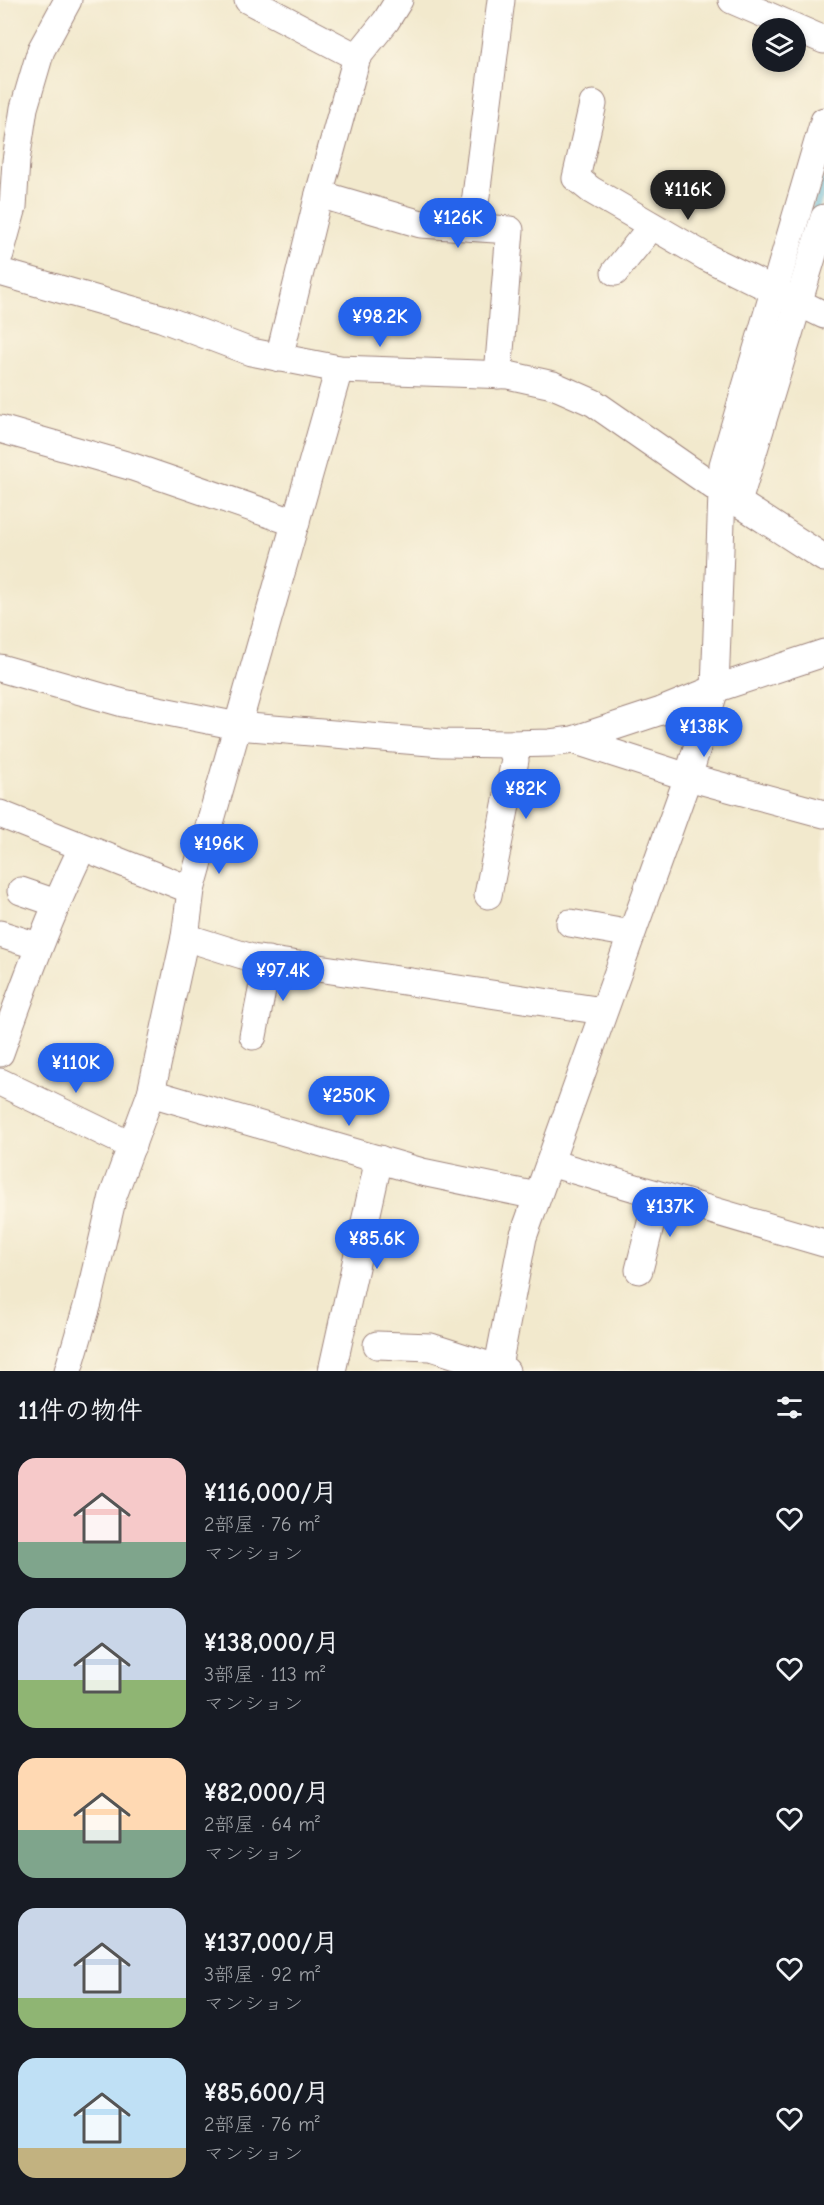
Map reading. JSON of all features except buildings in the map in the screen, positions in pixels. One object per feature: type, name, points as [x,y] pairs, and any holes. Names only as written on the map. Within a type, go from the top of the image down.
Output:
[{"type":"street","points":[[0,254],[13,207],[9,149],[41,50],[68,0]]},
{"type":"street","points":[[248,0],[357,57]]},
{"type":"street","points":[[279,358],[319,194],[357,57],[386,21],[399,0]]},
{"type":"street","points":[[472,227],[501,0]]},
{"type":"street","points":[[732,0],[824,40]]},
{"type":"street","points":[[593,104],[576,178],[591,190],[706,257],[824,315]]},
{"type":"street","points":[[730,497],[723,465],[824,122]]},
{"type":"street","points":[[319,194],[421,224],[510,230],[498,375]]},
{"type":"street","points":[[377,1345],[431,1347],[500,1370],[524,1237],[688,777],[715,689],[730,497],[799,303],[824,218]]},
{"type":"street","points":[[615,273],[652,226]]},
{"type":"street","points":[[0,272],[161,318],[251,352],[279,358],[339,369],[508,375],[553,385],[594,403],[730,497],[824,558]]},
{"type":"street","points":[[68,1371],[88,1304],[113,1196],[151,1093],[185,937],[191,890],[339,369]]},
{"type":"street","points":[[0,429],[133,467],[296,523]]},
{"type":"street","points":[[0,668],[123,703],[238,726],[442,742],[511,744],[573,740],[824,653]]},
{"type":"street","points":[[573,740],[688,777],[824,814]]},
{"type":"street","points":[[488,895],[514,760],[511,744]]},
{"type":"street","points":[[0,814],[191,890]]},
{"type":"street","points":[[0,1053],[38,946],[82,848]]},
{"type":"street","points":[[21,891],[56,903]]},
{"type":"street","points":[[570,923],[631,934]]},
{"type":"street","points":[[0,934],[38,946]]},
{"type":"street","points":[[185,937],[268,960],[603,1011]]},
{"type":"street","points":[[253,1036],[268,960]]},
{"type":"street","points":[[0,1082],[132,1146]]},
{"type":"street","points":[[151,1093],[422,1172],[537,1196]]},
{"type":"street","points":[[332,1371],[379,1159]]},
{"type":"street","points":[[550,1162],[824,1243]]},
{"type":"street","points":[[639,1270],[658,1195]]},
{"type":"waterway","points":[[813,217],[824,182]]}]
